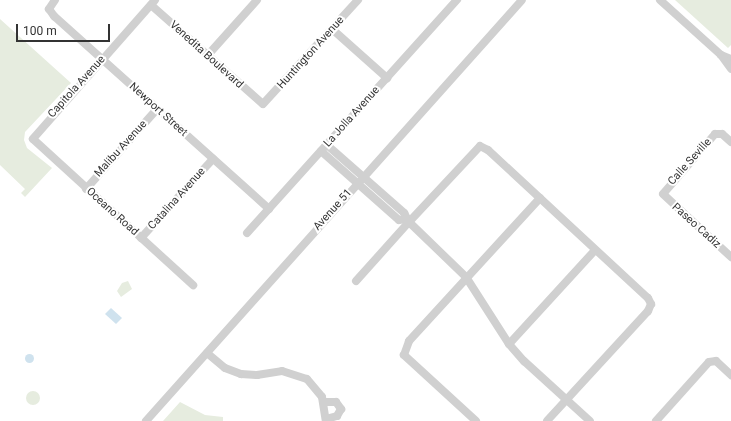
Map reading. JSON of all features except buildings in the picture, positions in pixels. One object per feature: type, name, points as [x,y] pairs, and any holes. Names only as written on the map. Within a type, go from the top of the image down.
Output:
[{"type":"street","name":"Newport Street","points":[[55,0],[49,9],[268,209]]},
{"type":"street","points":[[207,56],[257,0]]},
{"type":"street","name":"Huntington Avenue","points":[[262,104],[358,0]]},
{"type":"street","name":"La Jolla Avenue","points":[[247,233],[457,0]]},
{"type":"street","name":"Avenue 51","points":[[146,421],[362,177],[522,0]]},
{"type":"street","points":[[660,0],[721,55],[731,68]]},
{"type":"street","name":"Venedita Boulevard","points":[[153,3],[207,56],[262,104]]},
{"type":"street","name":"Capitola Avenue","points":[[33,139],[153,3]]},
{"type":"street","points":[[332,29],[386,78]]},
{"type":"street","points":[[721,55],[731,59]]},
{"type":"street","name":"Malibu Avenue","points":[[86,189],[157,109]]},
{"type":"street","name":"Calle Seville","points":[[663,194],[719,133],[731,142]]},
{"type":"street","name":"Oceano Road","points":[[33,139],[86,189],[193,285]]},
{"type":"street","points":[[326,145],[404,213],[407,221],[466,277],[510,344],[566,400],[590,421]]},
{"type":"street","points":[[356,281],[407,221],[480,146],[488,150],[648,298],[651,304],[648,312],[547,421]]},
{"type":"street","points":[[321,151],[399,220],[407,221]]},
{"type":"street","name":"Catalina Avenue","points":[[141,238],[212,159]]},
{"type":"street","name":"Paseo Cadiz","points":[[663,194],[731,257]]},
{"type":"street","points":[[476,421],[404,355],[409,341],[466,277],[540,198]]},
{"type":"street","points":[[510,344],[595,250]]},
{"type":"street","points":[[207,353],[225,368],[241,374],[257,375],[282,371],[302,376],[315,386],[325,402],[326,420],[337,416],[341,409],[336,402],[325,402]]},
{"type":"street","points":[[656,421],[712,360],[731,375]]},
{"type":"shaded area","points":[[675,0],[731,0],[731,45],[728,48]]},
{"type":"shaded area","points":[[0,19],[71,83],[25,132],[24,140],[27,148],[52,168],[25,197],[21,193],[25,189],[0,165]]},
{"type":"shaded area","points":[[128,281],[132,289],[121,297],[117,291],[122,283]]},
{"type":"shaded area","points":[[30,391],[36,391],[40,395],[40,401],[36,405],[30,405],[26,401],[26,395]]},
{"type":"shaded area","points":[[180,402],[205,415],[223,417],[223,421],[163,421]]},
{"type":"water","points":[[111,308],[122,318],[116,324],[105,314]]},
{"type":"water","points":[[27,354],[31,354],[33,358],[31,362],[27,362],[25,360],[25,356]]}]
